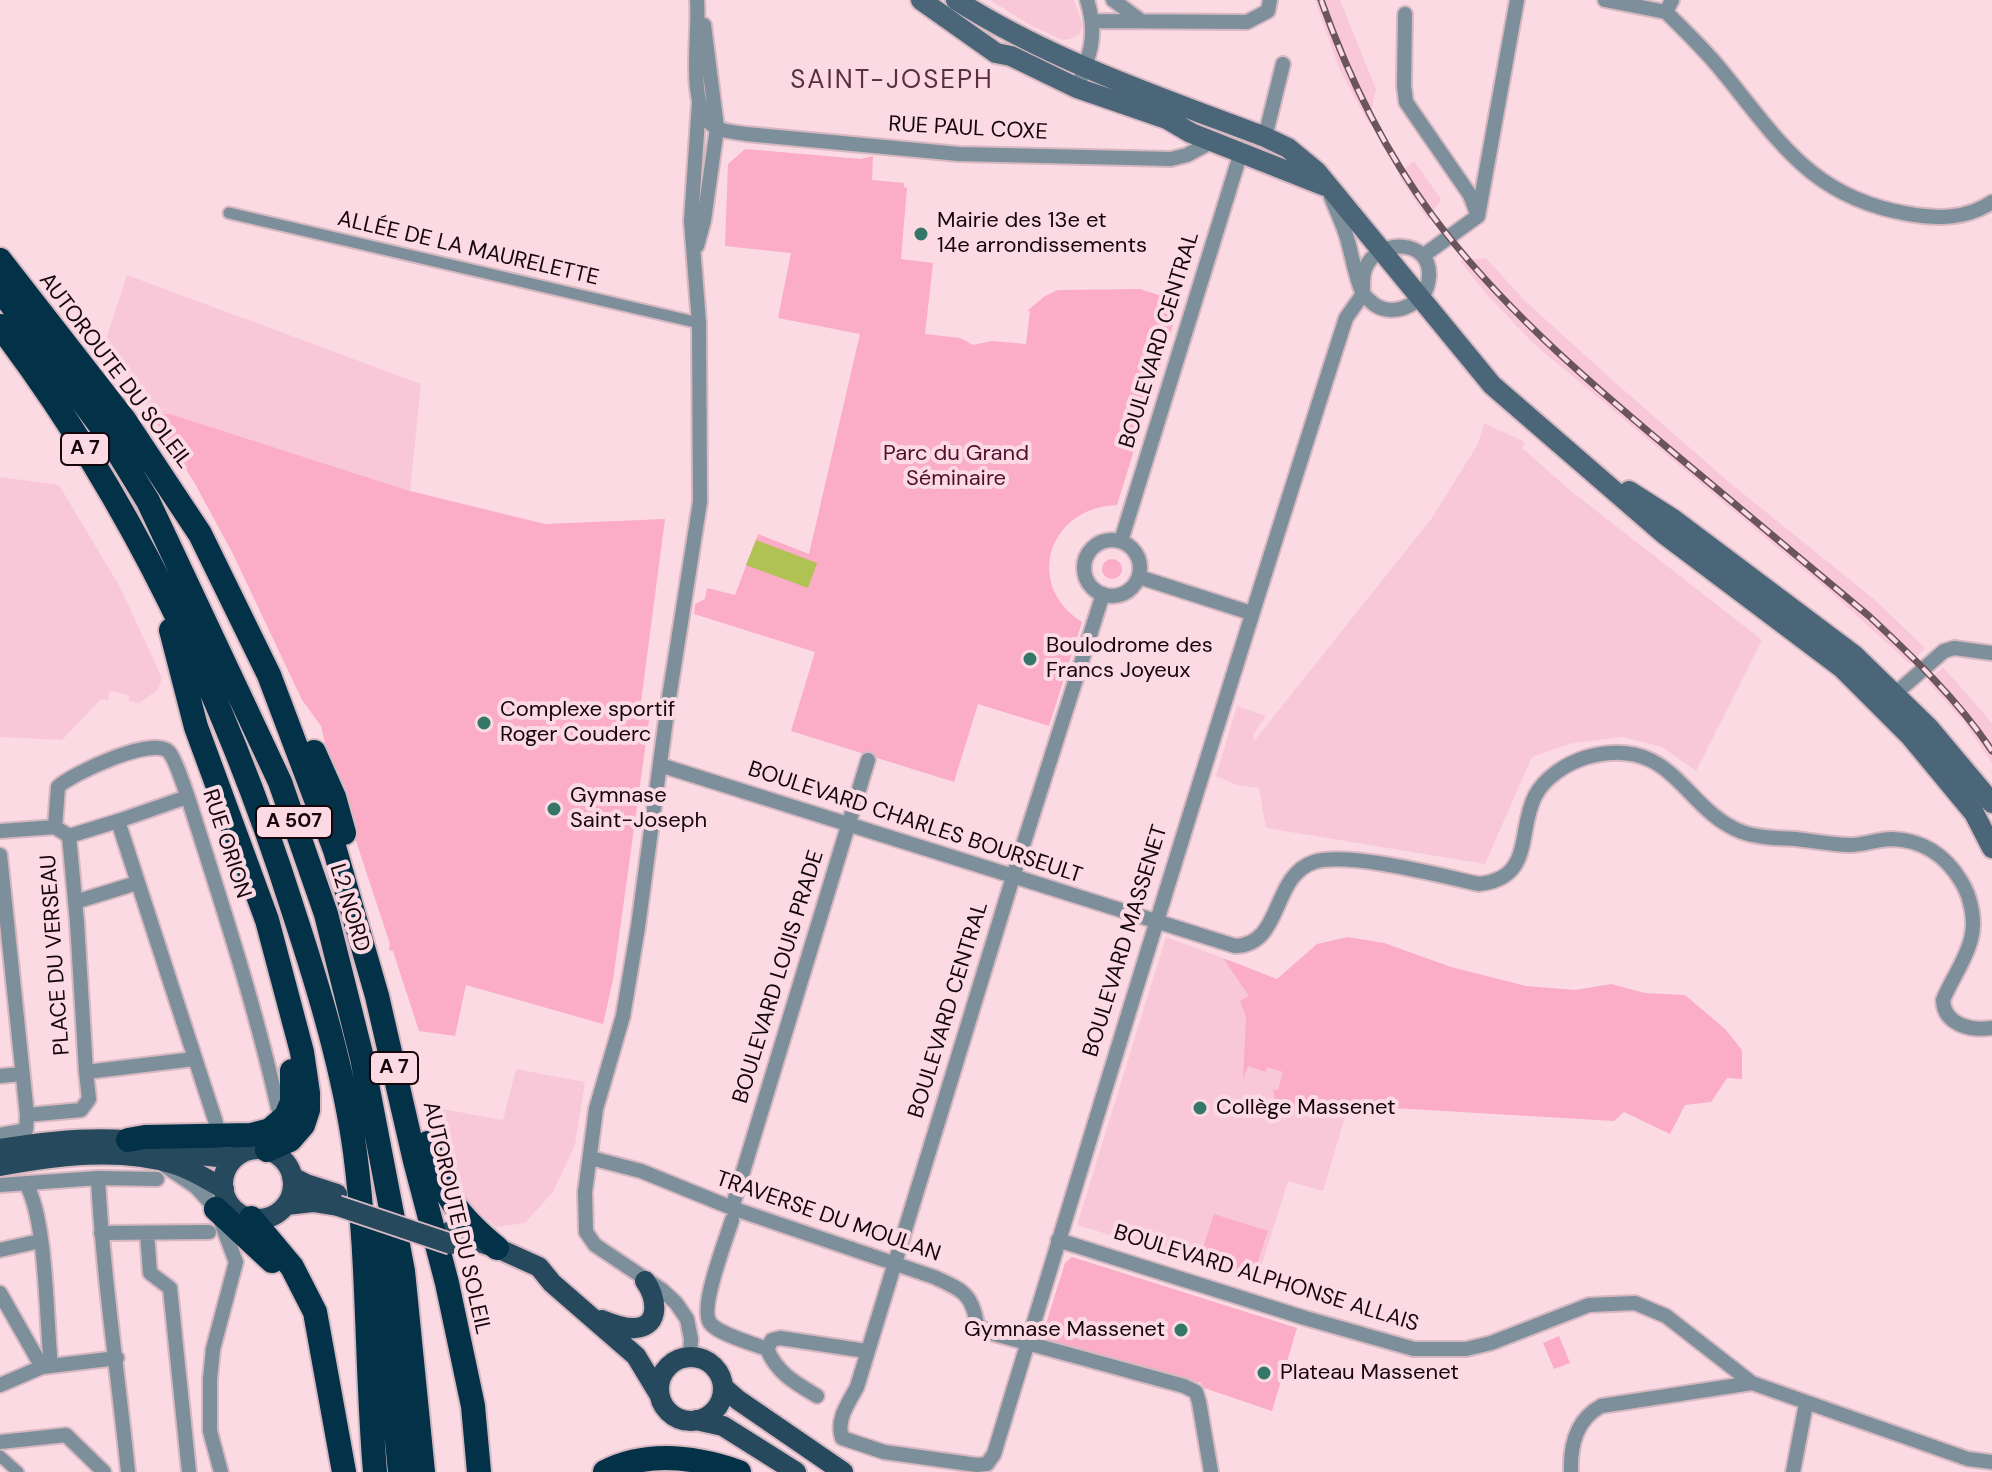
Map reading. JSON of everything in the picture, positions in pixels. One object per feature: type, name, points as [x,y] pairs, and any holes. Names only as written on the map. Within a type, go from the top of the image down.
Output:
[{"type":"highway","name":"AUTOROUTE DU SOLEIL","points":[[0,260],[123,418],[192,522],[269,675],[335,850],[377,996],[447,1283],[473,1406],[479,1472]]},
{"type":"highway","name":"L2 NORD","points":[[0,289],[108,436],[148,501],[280,782],[326,914],[362,1058],[403,1271],[423,1472]]},
{"type":"highway","name":"A 7","points":[[0,326],[87,453],[158,579],[237,751],[277,858],[334,1052],[355,1151],[375,1472]]},
{"type":"highway","points":[[158,579],[196,727],[247,860],[282,973],[302,1052],[308,1093],[308,1110],[303,1125],[290,1140],[267,1150]]},
{"type":"highway","points":[[269,675],[293,702],[334,797],[400,1029],[437,1177],[456,1209],[497,1248]]},
{"type":"highway","points":[[128,1140],[251,1135],[270,1130],[286,1116],[292,1102],[293,1074],[282,973]]},
{"type":"highway","points":[[355,1151],[379,1257],[400,1472]]},
{"type":"highway","points":[[216,1210],[302,1286]]},
{"type":"highway","points":[[251,1218],[292,1267],[315,1312],[344,1472]]},
{"type":"highway","points":[[605,1472],[649,1458],[694,1458],[739,1472]]},
{"type":"main road","points":[[921,0],[996,53],[1265,137],[1288,148],[1317,172],[1348,207],[1492,385],[1664,534],[1842,668],[1889,699],[1992,803]]},
{"type":"main road","points":[[956,0],[1080,78],[1213,141],[1327,186]]},
{"type":"main road","points":[[1889,699],[1911,737],[1974,813],[1992,848]]},
{"type":"main road","points":[[0,1149],[62,1141],[128,1140],[201,1156],[236,1157]]},
{"type":"main road","points":[[267,1150],[283,1160],[292,1177],[291,1196],[286,1205],[270,1217],[251,1218],[233,1208],[216,1210],[226,1171],[236,1157],[246,1151],[267,1150]]},
{"type":"main road","points":[[0,1166],[91,1156],[156,1169],[190,1170],[216,1210]]},
{"type":"main road","points":[[292,1177],[337,1200],[450,1238],[532,1278],[552,1283]]},
{"type":"main road","points":[[286,1205],[337,1200]]},
{"type":"main road","points":[[450,1238],[497,1248],[539,1267],[552,1283],[636,1356],[668,1411],[676,1417],[723,1426],[796,1472]]},
{"type":"main road","points":[[593,1316],[626,1328],[638,1328],[648,1323],[655,1307],[655,1295],[645,1281]]},
{"type":"main road","points":[[636,1356],[670,1364]]},
{"type":"main road","points":[[659,1394],[663,1372],[679,1358],[702,1359],[713,1365],[723,1387],[721,1399],[715,1410],[696,1420]]},
{"type":"main road","points":[[723,1387],[843,1472]]},
{"type":"street","points":[[1080,78],[1092,44],[1093,21],[1087,0]]},
{"type":"street","points":[[1113,0],[1140,20]]},
{"type":"street","points":[[1093,21],[1247,22],[1268,11],[1270,0]]},
{"type":"street","points":[[1424,255],[1478,216],[1517,0]]},
{"type":"street","points":[[1605,0],[1669,6],[1784,149],[1814,176],[1840,192],[1893,211],[1943,218],[1967,214],[1992,202]]},
{"type":"street","points":[[690,1357],[691,1339],[687,1319],[676,1303],[595,1245],[586,1232],[585,1192],[596,1109],[623,1016],[700,502],[699,323],[691,221],[699,103],[698,3]]},
{"type":"street","points":[[695,254],[704,220],[717,128],[703,19],[698,3]]},
{"type":"street","points":[[1405,14],[1406,102],[1470,195],[1478,216]]},
{"type":"street","points":[[1265,137],[1283,64]]},
{"type":"street","points":[[699,103],[709,123],[717,128]]},
{"type":"street","name":"RUE PAUL COXE","points":[[717,128],[746,134],[959,154],[1022,156],[1171,159],[1187,155],[1213,141]]},
{"type":"street","name":"BOULEVARD CENTRAL","points":[[1121,541],[1241,152]]},
{"type":"street","points":[[1327,186],[1346,233],[1363,294],[1381,308],[1394,311],[1421,299],[1428,286],[1429,271],[1424,255],[1403,246],[1383,249]]},
{"type":"street","name":"ALLÉE DE LA MAURELETTE","points":[[229,213],[699,323]]},
{"type":"street","name":"BOULEVARD MASSENET","points":[[842,1438],[884,1452],[977,1465],[987,1464],[994,1454],[1251,613],[1346,318],[1363,294],[1366,266],[1383,249]]},
{"type":"street","points":[[1121,541],[1132,548],[1139,558],[1139,577],[1123,593],[1103,594],[1087,579],[1085,561],[1091,550],[1100,543],[1121,541]]},
{"type":"street","points":[[1139,577],[1251,613]]},
{"type":"street","name":"BOULEVARD CENTRAL","points":[[842,1438],[840,1418],[857,1387],[1103,594]]},
{"type":"street","points":[[1889,699],[1944,651],[1954,648],[1990,656]]},
{"type":"street","name":"RUE ORION","points":[[55,827],[55,800],[60,785],[81,770],[144,749],[163,748],[170,752],[261,1032],[278,1108]]},
{"type":"street","name":"BOULEVARD CHARLES BOURSEULT","points":[[660,765],[1156,922],[1235,946],[1247,946],[1267,930],[1291,877],[1315,861],[1333,859],[1378,864],[1479,884],[1496,882],[1517,864],[1534,798],[1542,785],[1563,767],[1586,758],[1609,753],[1640,756],[1665,768],[1718,820],[1743,833],[1851,845],[1891,839],[1911,842],[1942,855],[1965,888],[1973,927],[1971,941],[1943,1000],[1943,1008],[1949,1017],[1962,1026],[1992,1028]]},
{"type":"street","name":"BOULEVARD LOUIS PRADE","points":[[767,1349],[717,1329],[709,1321],[706,1307],[868,760]]},
{"type":"street","points":[[0,831],[55,827],[69,836],[187,797]]},
{"type":"street","points":[[118,821],[216,1123]]},
{"type":"street","name":"PLACE DU VERSEAU","points":[[27,1115],[81,1110],[89,1099],[69,836]]},
{"type":"street","points":[[0,855],[27,1115],[26,1130],[0,1135]]},
{"type":"street","points":[[75,902],[137,883]]},
{"type":"street","points":[[86,1072],[194,1059]]},
{"type":"street","points":[[0,1076],[21,1074]]},
{"type":"street","name":"TRAVERSE DU MOULAN","points":[[591,1158],[641,1171],[732,1214],[800,1229],[934,1277],[958,1289],[973,1302],[977,1324],[982,1329],[1028,1342]]},
{"type":"street","points":[[0,1185],[98,1178],[156,1169]]},
{"type":"street","points":[[98,1178],[101,1233],[128,1472]]},
{"type":"street","points":[[26,1184],[34,1197],[40,1241],[47,1366]]},
{"type":"street","points":[[101,1233],[147,1233],[216,1210],[236,1262],[216,1338],[210,1379],[210,1431],[221,1472]]},
{"type":"street","points":[[147,1233],[150,1273],[170,1288],[189,1472]]},
{"type":"street","name":"BOULEVARD ALPHONSE ALLAIS","points":[[1058,1240],[1414,1349],[1466,1349],[1491,1343],[1589,1305],[1635,1303],[1666,1316],[1752,1383],[1968,1459],[1992,1462]]},
{"type":"street","points":[[0,1250],[40,1241]]},
{"type":"street","points":[[0,1293],[47,1366]]},
{"type":"street","points":[[817,1396],[789,1379],[773,1363],[767,1349],[772,1340],[780,1338],[866,1351]]},
{"type":"street","points":[[1028,1342],[1196,1392],[1211,1472]]},
{"type":"street","points":[[0,1385],[47,1366],[117,1358]]},
{"type":"street","points":[[1571,1472],[1575,1433],[1591,1412],[1601,1406],[1752,1383]]},
{"type":"street","points":[[1793,1472],[1806,1404]]},
{"type":"street","points":[[0,1442],[66,1435],[104,1472]]},
{"type":"street","points":[[0,1456],[18,1472]]},
{"type":"shaded area","points":[[990,0],[1074,0],[1083,26],[1079,35],[1062,40],[1030,25]]},
{"type":"shaded area","points":[[1315,0],[1340,0],[1376,89],[1369,124],[1339,68]]},
{"type":"shaded area","points":[[1414,161],[1441,199],[1428,220],[1398,175]]},
{"type":"shaded area","points":[[1486,258],[1525,301],[1618,385],[1730,483],[1875,600],[1925,648],[1910,664],[1835,596],[1534,344],[1460,261]]},
{"type":"shaded area","points":[[127,275],[421,384],[410,491],[170,414],[151,414],[106,339]]},
{"type":"shaded area","points":[[1484,423],[1525,442],[1522,448],[1571,491],[1762,640],[1696,771],[1662,747],[1622,737],[1569,744],[1532,757],[1485,864],[1266,828],[1259,788],[1237,785],[1216,776],[1237,706],[1266,716],[1253,735],[1254,741],[1432,518],[1478,444]]},
{"type":"shaded area","points":[[0,477],[59,485],[120,587],[162,678],[158,690],[139,703],[129,701],[129,695],[110,691],[108,700],[101,699],[62,740],[0,737]]},
{"type":"shaded area","points":[[756,540],[817,563],[808,588],[746,565]]},
{"type":"shaded area","points":[[1943,667],[1992,723],[1992,763],[1964,722],[1927,681]]},
{"type":"shaded area","name":"Collège Massenet","points":[[1166,937],[1223,958],[1241,982],[1249,996],[1240,1001],[1246,1017],[1245,1056],[1289,1070],[1293,1110],[1325,1104],[1348,1107],[1323,1191],[1288,1181],[1257,1280],[1077,1225]]},
{"type":"shaded area","points":[[516,1069],[585,1082],[575,1145],[553,1192],[525,1223],[496,1227],[463,1199],[446,1151],[437,1108],[503,1120]]},
{"type":"green space","name":"Parc du Grand Séminaire","points":[[745,149],[861,159],[873,156],[872,180],[904,183],[907,188],[901,259],[933,263],[925,334],[960,338],[973,345],[992,341],[1026,344],[1030,311],[1027,311],[1058,290],[1140,289],[1180,302],[1117,505],[1094,509],[1075,519],[1060,533],[1052,550],[1049,569],[1053,588],[1064,606],[1082,622],[1049,726],[978,704],[954,782],[791,731],[815,652],[694,614],[695,604],[705,599],[707,588],[735,595],[758,534],[809,554],[860,334],[778,318],[791,253],[725,246],[728,164]]},
{"type":"green space","name":"Complexe sportif Roger Couderc","points":[[151,414],[170,414],[410,491],[545,524],[665,519],[639,717],[649,720],[613,980],[603,1024],[466,985],[455,1036],[419,1031],[393,951],[389,950],[390,944],[321,726],[302,700],[233,554],[194,482]]},
{"type":"green space","points":[[1112,559],[1119,562],[1122,569],[1119,576],[1112,579],[1105,576],[1102,569],[1105,562]]},
{"type":"green space","points":[[1348,937],[1384,943],[1451,967],[1526,986],[1575,990],[1611,984],[1645,993],[1685,995],[1725,1029],[1742,1050],[1742,1079],[1727,1078],[1711,1102],[1685,1105],[1670,1134],[1624,1112],[1614,1121],[1325,1104],[1293,1110],[1276,1106],[1273,1089],[1278,1090],[1283,1072],[1267,1067],[1265,1072],[1248,1066],[1243,1079],[1246,1017],[1240,1001],[1249,996],[1223,958],[1277,979],[1317,944]]},
{"type":"green space","points":[[1214,1214],[1268,1231],[1254,1273],[1200,1257]]},
{"type":"green space","points":[[1072,1257],[1297,1328],[1272,1411],[1204,1388],[1200,1382],[1185,1383],[1040,1343],[1065,1263]]},
{"type":"green space","points":[[1559,1336],[1570,1363],[1554,1369],[1543,1343]]},
{"type":"railway","points":[[1321,0],[1355,84],[1398,165],[1432,215],[1485,279],[1543,339],[1605,395],[1869,616],[1950,697],[1992,751]]},
{"type":"place","name":"Mairie des 13e et 14e arrondissements","points":[[921,234]]},
{"type":"place","name":"Boulodrome des Francs Joyeux","points":[[1030,659]]},
{"type":"place","name":"Complexe sportif Roger Couderc","points":[[484,723]]},
{"type":"place","name":"Gymnase Saint-Joseph","points":[[554,809]]},
{"type":"place","name":"Collège Massenet","points":[[1200,1108]]},
{"type":"place","name":"Gymnase Massenet","points":[[1181,1330]]},
{"type":"place","name":"Plateau Massenet","points":[[1264,1373]]},
{"type":"district","name":"SAINT-JOSEPH","points":[[892,81]]}]
